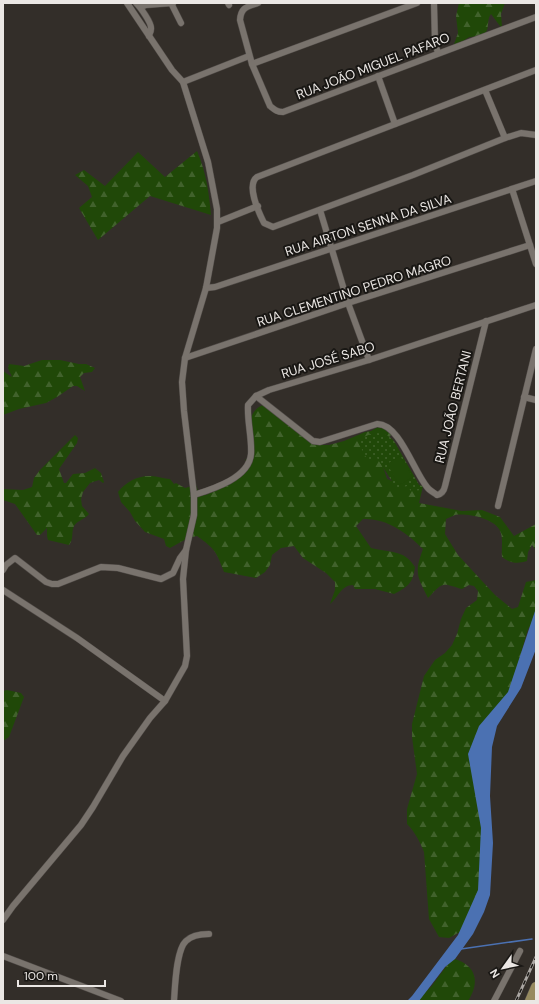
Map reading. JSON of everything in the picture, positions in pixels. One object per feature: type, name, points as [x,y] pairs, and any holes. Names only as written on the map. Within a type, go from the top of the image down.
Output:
[{"type":"main road","points":[[530,1001],[536,987]]},
{"type":"street","points":[[3,920],[13,906],[81,826],[123,756],[150,718],[165,701],[185,666],[188,656],[183,579],[186,550],[194,515],[194,495],[182,382],[185,358],[206,288],[218,222],[217,209],[208,162],[183,82],[172,70],[127,3]]},
{"type":"street","points":[[138,5],[172,3],[181,23]]},
{"type":"street","name":"RUA JOÃO MIGUEL PAFARO","points":[[258,3],[243,10],[240,13],[240,20],[252,64],[270,106],[279,112],[283,112],[536,17]]},
{"type":"street","points":[[252,64],[417,3]]},
{"type":"street","points":[[434,3],[435,43],[438,53]]},
{"type":"street","points":[[138,5],[151,25],[149,36]]},
{"type":"street","points":[[183,82],[249,56]]},
{"type":"street","points":[[536,70],[257,177],[252,186],[264,223],[273,227],[413,175],[504,138],[520,133],[536,135]]},
{"type":"street","points":[[378,76],[395,124]]},
{"type":"street","points":[[486,90],[504,138]]},
{"type":"street","name":"RUA AIRTON SENNA DA SILVA","points":[[206,288],[215,287],[536,181]]},
{"type":"street","points":[[512,189],[536,264]]},
{"type":"street","points":[[218,222],[258,206]]},
{"type":"street","points":[[320,210],[348,304],[369,360]]},
{"type":"street","name":"RUA CLEMENTINO PEDRO MAGRO","points":[[185,358],[530,245]]},
{"type":"street","name":"RUA JOSÉ SABO","points":[[256,396],[269,390],[369,360],[536,305]]},
{"type":"street","name":"RUA JOÃO BERTANI","points":[[256,396],[314,441],[320,442],[378,424],[386,425],[395,433],[427,487],[437,494],[442,492],[445,486],[486,321]]},
{"type":"street","points":[[498,506],[536,349]]},
{"type":"street","points":[[194,495],[218,487],[240,474],[247,467],[251,454],[248,405],[256,396]]},
{"type":"street","points":[[524,397],[536,400]]},
{"type":"street","points":[[3,570],[14,558],[46,582],[52,584],[58,584],[101,566],[118,568],[160,579],[173,574],[180,558],[186,550]]},
{"type":"street","points":[[3,590],[77,638],[165,701]]},
{"type":"street","points":[[174,1001],[179,954],[186,941],[199,934],[209,934]]},
{"type":"street","points":[[494,1001],[520,951]]},
{"type":"street","points":[[3,956],[121,1001]]},
{"type":"green space","points":[[459,3],[505,3],[501,14],[502,27],[491,14],[486,33],[484,35],[470,37],[457,46],[454,44],[458,33],[456,16]]},
{"type":"green space","points":[[197,151],[207,182],[211,215],[150,196],[98,240],[79,208],[92,197],[88,186],[75,175],[84,170],[105,186],[138,152],[165,177]]},
{"type":"green space","points":[[42,360],[60,360],[86,364],[95,368],[92,372],[84,373],[80,377],[85,391],[77,386],[73,386],[46,403],[19,409],[3,415],[3,371],[12,377],[8,368],[9,364],[24,366]]},
{"type":"green space","points":[[263,405],[310,439],[321,445],[329,445],[344,441],[384,426],[392,434],[383,445],[380,455],[387,479],[400,484],[414,484],[423,486],[419,503],[462,511],[482,510],[500,517],[514,536],[536,524],[536,550],[532,545],[528,552],[527,561],[517,563],[508,561],[502,557],[501,532],[496,525],[479,517],[466,515],[455,515],[446,519],[445,534],[458,555],[495,595],[512,609],[518,607],[526,582],[536,580],[536,617],[528,629],[509,695],[486,740],[490,882],[465,929],[449,938],[439,937],[429,919],[424,852],[417,837],[407,824],[407,809],[417,774],[412,737],[412,724],[424,676],[435,660],[445,653],[452,645],[466,608],[477,600],[478,591],[474,586],[469,585],[462,589],[450,585],[443,585],[440,586],[428,598],[418,574],[418,564],[423,549],[403,532],[388,524],[372,519],[363,519],[356,526],[371,548],[401,554],[406,557],[415,567],[413,577],[406,587],[394,594],[375,589],[355,589],[353,585],[345,587],[330,604],[335,590],[335,582],[326,573],[303,558],[294,546],[281,548],[272,555],[270,565],[265,572],[256,578],[224,572],[214,551],[208,544],[197,536],[188,538],[170,548],[166,546],[164,539],[145,532],[121,502],[118,492],[121,488],[128,482],[146,476],[170,479],[174,484],[176,483],[185,488],[196,485],[199,492],[206,495],[233,482],[249,463],[245,460],[249,457],[248,435],[250,420],[257,409]]},
{"type":"green space","points":[[373,433],[385,434],[394,441],[422,490],[411,491],[407,486],[397,489],[377,458],[368,461],[357,440]]},
{"type":"green space","points":[[75,435],[78,438],[77,443],[59,469],[64,483],[66,483],[73,474],[85,473],[95,468],[101,473],[104,482],[103,483],[99,480],[90,483],[83,492],[81,499],[82,506],[89,514],[77,522],[74,526],[69,545],[48,540],[47,528],[40,535],[37,535],[15,504],[3,500],[3,489],[23,490],[32,487],[34,478],[40,470]]},
{"type":"green space","points":[[400,456],[413,477],[399,485],[387,464]]},
{"type":"green space","points":[[7,690],[21,693],[24,697],[9,737],[3,741],[3,691]]},
{"type":"green space","points":[[455,959],[468,966],[474,976],[474,988],[468,1001],[415,1001],[431,987],[448,964]]},
{"type":"water","points":[[536,608],[536,649],[521,688],[497,726],[492,747],[490,796],[493,843],[490,895],[484,912],[473,934],[455,959],[445,967],[419,1001],[407,1001],[458,935],[478,890],[481,828],[468,754],[479,726],[508,692]]},
{"type":"waterway","points":[[461,949],[532,939]]},
{"type":"railway","points":[[516,1001],[536,957]]}]
